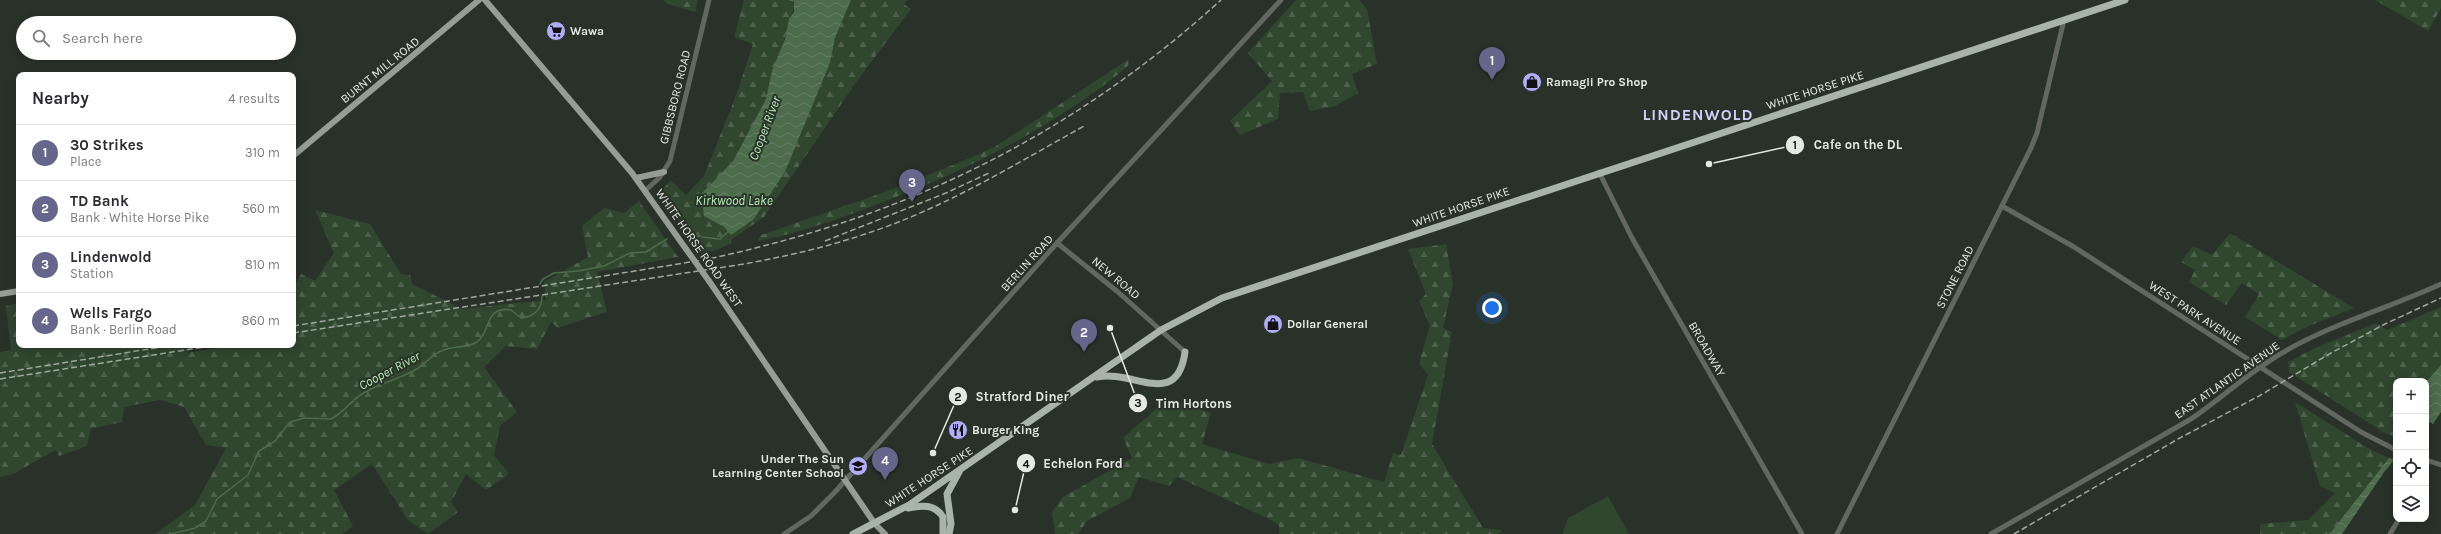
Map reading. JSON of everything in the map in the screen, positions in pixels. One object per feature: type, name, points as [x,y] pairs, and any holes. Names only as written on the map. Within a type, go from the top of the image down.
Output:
[{"type":"highway","name":"WHITE HORSE PIKE","points":[[853,534],[902,509],[960,471],[1161,330],[1222,298],[1599,172],[2125,0]]},
{"type":"highway","points":[[1093,377],[1114,375],[1146,383],[1167,383],[1175,380],[1180,372],[1185,352]]},
{"type":"highway","points":[[949,534],[950,524],[947,494],[960,471]]},
{"type":"highway","points":[[902,509],[919,506],[935,508],[943,517],[943,534]]},
{"type":"main road","name":"BURNT MILL ROAD","points":[[296,153],[479,0]]},
{"type":"main road","name":"WHITE HORSE ROAD WEST","points":[[485,0],[646,190],[874,524],[885,534]]},
{"type":"main road","points":[[636,178],[664,172]]},
{"type":"main road","points":[[0,294],[16,291]]},
{"type":"street","name":"GIBBSBORO ROAD","points":[[646,190],[664,172],[670,162],[709,0]]},
{"type":"street","name":"BERLIN ROAD","points":[[784,534],[811,516],[845,481],[1057,243],[1281,0]]},
{"type":"street","name":"STONE ROAD","points":[[1838,534],[2002,206],[2037,132],[2064,20]]},
{"type":"street","name":"BROADWAY","points":[[1599,172],[1634,242],[1802,534]]},
{"type":"street","name":"WEST PARK AVENUE","points":[[2002,206],[2074,246],[2361,432],[2393,448]]},
{"type":"street","name":"NEW ROAD","points":[[1057,243],[1185,352]]},
{"type":"street","name":"EAST ATLANTIC AVENUE","points":[[1991,534],[2190,419],[2260,366],[2305,341],[2441,284]]},
{"type":"street","points":[[2429,461],[2441,465]]},
{"type":"street","points":[[2390,534],[2397,522]]},
{"type":"green space","points":[[663,0],[698,0],[695,12],[668,4]]},
{"type":"green space","points":[[744,0],[790,0],[795,5],[766,99],[733,161],[701,194],[731,235],[753,220],[785,172],[830,63],[835,38],[851,0],[907,0],[904,4],[911,9],[859,78],[764,217],[732,239],[731,243],[717,250],[702,253],[660,192],[671,180],[686,195],[704,176],[737,93],[753,44],[734,37]]},
{"type":"green space","points":[[1296,0],[1359,0],[1367,9],[1377,64],[1352,74],[1358,93],[1335,106],[1310,111],[1303,92],[1280,93],[1278,119],[1240,135],[1230,121],[1272,81],[1248,53]]},
{"type":"green space","points":[[2375,0],[2441,0],[2441,8],[2428,31]]},
{"type":"green space","points":[[1129,59],[1128,66],[1069,110],[972,164],[904,194],[842,217],[800,231],[757,241],[761,235],[888,191],[973,157],[996,146]]},
{"type":"green space","points":[[639,201],[678,257],[597,272],[607,312],[558,328],[551,322],[537,349],[506,346],[484,367],[517,412],[500,426],[494,455],[509,474],[486,490],[466,474],[451,502],[458,512],[428,534],[408,520],[372,464],[334,490],[353,526],[342,534],[155,534],[195,505],[226,448],[206,445],[184,407],[160,400],[124,407],[122,422],[91,429],[87,446],[59,456],[56,450],[11,475],[0,477],[0,352],[11,350],[6,306],[16,304],[16,348],[184,348],[187,353],[217,348],[296,348],[296,283],[301,274],[315,281],[334,253],[315,210],[370,224],[401,274],[410,275],[412,284],[462,309],[546,300],[544,282],[588,257],[582,226],[604,208],[624,213]]},
{"type":"green space","points":[[2230,233],[2354,308],[2304,328],[2282,340],[2245,317],[2259,294],[2242,283],[2226,305],[2189,282],[2195,270],[2181,262],[2193,246],[2212,255]]},
{"type":"green space","points":[[1446,244],[1453,284],[1443,328],[1452,332],[1432,444],[1483,528],[1502,530],[1499,534],[1279,534],[1279,525],[1267,518],[1177,477],[1169,486],[1139,477],[1130,498],[1087,521],[1078,534],[1055,534],[1052,512],[1063,497],[1132,458],[1123,438],[1167,399],[1211,413],[1202,444],[1269,464],[1298,458],[1384,482],[1393,453],[1401,455],[1428,375],[1419,363],[1430,325],[1419,301],[1426,294],[1408,249]]},
{"type":"green space","points":[[2441,307],[2441,365],[2429,379],[2393,378],[2393,436],[2385,433],[2289,372],[2288,362],[2313,349],[2376,323],[2387,330]]},
{"type":"green space","points":[[2295,402],[2371,450],[2389,458],[2331,532],[2327,534],[2260,534],[2260,524],[2308,520],[2335,493],[2320,486]]},
{"type":"green space","points":[[1608,496],[1629,534],[1562,534],[1568,518]]},
{"type":"water","name":"Kirkwood Lake","points":[[788,0],[851,0],[835,38],[830,63],[785,172],[753,220],[731,235],[724,227],[704,216],[701,194],[733,161],[766,99],[772,71],[785,39],[789,19],[794,12],[794,2]]},
{"type":"water","points":[[2441,365],[2441,412],[2433,424],[2429,422],[2429,379]]},
{"type":"water","points":[[2389,458],[2393,459],[2342,534],[2327,534],[2331,532]]},
{"type":"waterway","name":"Cooper River","points":[[702,237],[720,239],[729,231]]},
{"type":"waterway","name":"Cooper River","points":[[540,284],[543,279],[554,273],[578,271],[604,266],[630,253],[646,252],[667,239]]},
{"type":"waterway","name":"Cooper River","points":[[171,534],[195,528],[206,521],[217,499],[248,475],[259,451],[275,441],[290,422],[304,418],[331,419],[362,394],[417,369],[439,352],[448,348],[468,346],[477,342],[481,338],[489,321],[496,312],[511,310],[521,318],[530,316],[536,312],[541,305],[542,296]]},
{"type":"waterway","points":[[2386,469],[2393,460]]},
{"type":"railway","points":[[296,326],[703,260],[776,243],[847,221],[915,196],[980,166],[1043,132],[1104,93],[1164,49],[1221,0]]},
{"type":"railway","points":[[296,333],[744,264],[823,247],[897,223],[925,211],[1006,170],[1086,125]]},
{"type":"railway","points":[[825,241],[946,193],[989,173]]},
{"type":"railway","points":[[2014,534],[2178,439],[2259,396],[2331,353],[2385,324],[2441,298]]},
{"type":"railway","points":[[0,373],[155,348]]},
{"type":"railway","points":[[0,379],[198,348]]},
{"type":"place","name":"Wawa","points":[[556,31]]},
{"type":"place","name":"30 Strikes","points":[[1492,80]]},
{"type":"place","name":"Ramagli Pro Shop","points":[[1532,82]]},
{"type":"place","name":"Cafe on the DL","points":[[1709,164]]},
{"type":"place","name":"Lindenwold","points":[[912,202]]},
{"type":"place","name":"Dollar General","points":[[1273,324]]},
{"type":"place","name":"Tim Hortons","points":[[1110,328]]},
{"type":"place","name":"TD Bank","points":[[1084,352]]},
{"type":"place","name":"Burger King","points":[[958,430]]},
{"type":"place","name":"Stratford Diner","points":[[933,453]]},
{"type":"place","name":"Under The Sun Learning Center School","points":[[858,466]]},
{"type":"place","name":"Wells Fargo","points":[[885,480]]},
{"type":"place","name":"Echelon Ford","points":[[1015,510]]},
{"type":"district","name":"LINDENWOLD","points":[[1698,114]]}]
